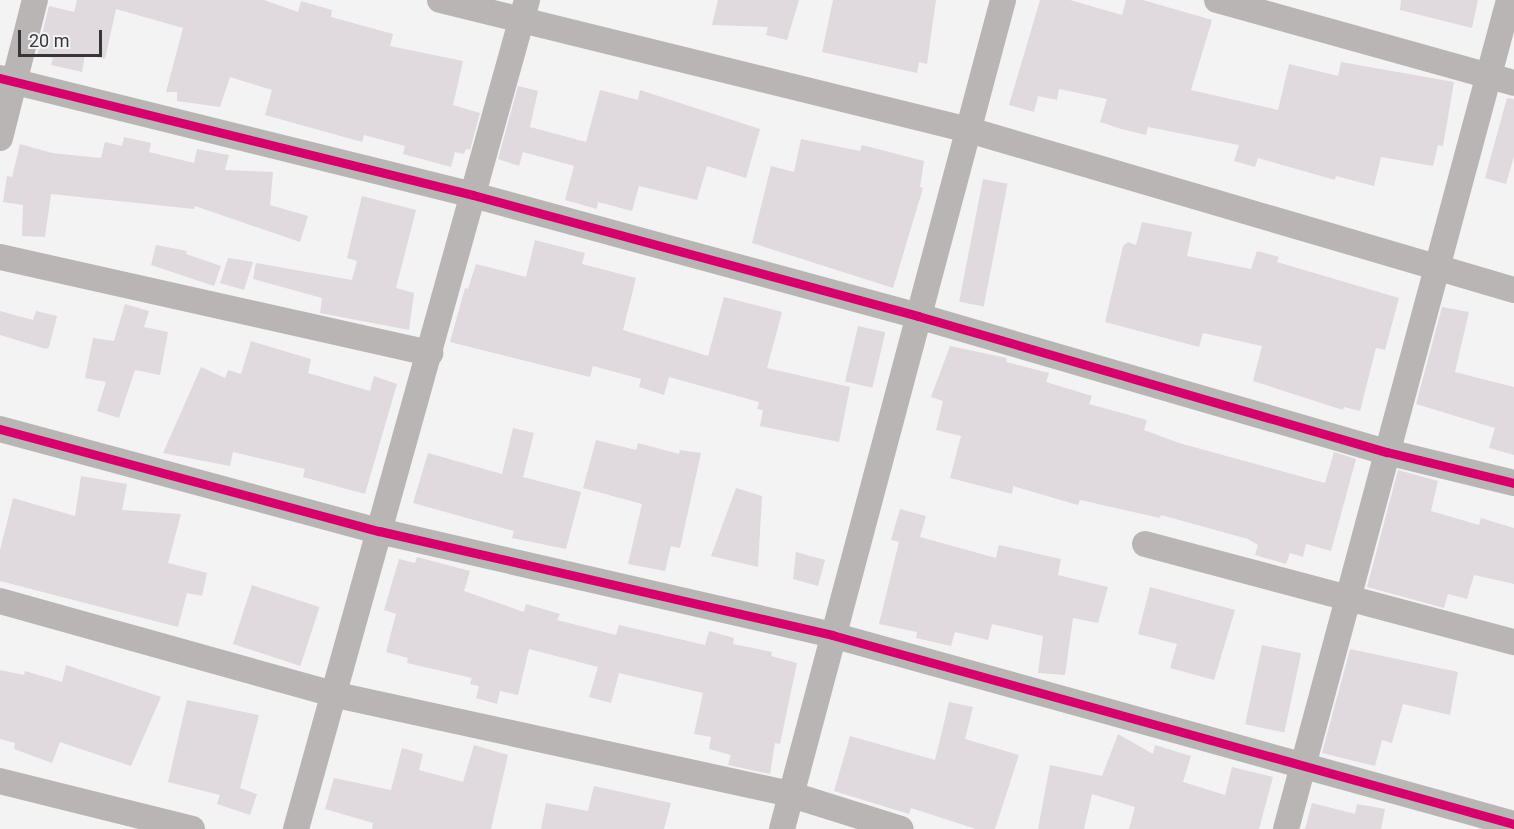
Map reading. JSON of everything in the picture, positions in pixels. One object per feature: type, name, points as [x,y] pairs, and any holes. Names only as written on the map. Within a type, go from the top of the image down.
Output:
[{"type":"street","points":[[0,138],[6,80],[35,0]]},
{"type":"street","points":[[440,0],[524,11],[969,130],[1514,290]]},
{"type":"street","points":[[783,829],[789,794],[832,635],[878,480],[918,316],[1003,0]]},
{"type":"street","points":[[1217,0],[1514,83]]},
{"type":"street","points":[[1286,829],[1509,0]]},
{"type":"street","points":[[296,829],[524,11]]},
{"type":"street","points":[[6,80],[473,195],[918,316],[1387,452],[1514,483]]},
{"type":"street","points":[[0,257],[430,353]]},
{"type":"street","points":[[0,429],[379,531],[832,635],[1514,824]]},
{"type":"street","points":[[1146,544],[1350,596],[1514,642]]},
{"type":"street","points":[[0,601],[332,694],[789,794],[901,829]]},
{"type":"street","points":[[0,781],[192,829]]},
{"type":"building","points":[[77,0],[264,0],[298,12],[301,1],[332,10],[331,17],[393,34],[390,46],[463,61],[453,105],[480,113],[470,150],[466,149],[464,154],[455,152],[451,167],[403,154],[405,146],[364,135],[362,142],[265,115],[272,90],[230,77],[220,107],[177,101],[177,92],[166,92],[183,28],[116,9],[105,59],[85,55],[82,72],[51,65],[53,58],[37,55],[49,6],[74,12]]},
{"type":"building","points":[[718,0],[799,0],[787,40],[766,35],[768,27],[712,25]]},
{"type":"building","points":[[833,0],[936,0],[927,64],[919,62],[917,73],[822,52]]},
{"type":"building","points":[[1040,0],[1070,0],[1122,15],[1126,0],[1143,0],[1212,20],[1191,90],[1278,110],[1289,64],[1338,76],[1341,62],[1454,82],[1443,146],[1438,145],[1433,166],[1381,157],[1374,186],[1336,176],[1335,180],[1258,158],[1255,167],[1234,161],[1239,145],[1148,127],[1146,135],[1121,129],[1100,122],[1107,99],[1059,89],[1057,100],[1038,96],[1034,112],[1009,105]]},
{"type":"building","points":[[1401,0],[1478,0],[1472,28],[1400,10]]},
{"type":"building","points":[[518,86],[538,91],[530,127],[586,142],[600,90],[638,100],[640,90],[760,129],[746,178],[707,166],[697,200],[639,186],[632,211],[598,202],[597,209],[565,200],[574,166],[523,152],[519,166],[498,159]]},
{"type":"building","points":[[1507,98],[1514,99],[1514,156],[1506,184],[1485,178]]},
{"type":"building","points":[[124,137],[151,143],[149,152],[194,163],[197,149],[229,155],[225,170],[273,172],[270,205],[308,216],[300,242],[195,206],[194,209],[51,194],[45,237],[22,236],[23,205],[3,202],[7,176],[12,177],[20,144],[52,153],[101,158],[105,142],[122,146]]},
{"type":"building","points":[[801,139],[860,151],[862,145],[924,161],[920,187],[923,188],[893,288],[752,243],[771,166],[794,172]]},
{"type":"building","points":[[983,179],[1008,184],[984,306],[959,302]]},
{"type":"building","points":[[362,196],[416,210],[396,288],[414,293],[409,330],[320,313],[322,298],[253,279],[256,263],[352,280],[357,261],[347,258]]},
{"type":"building","points":[[1142,222],[1192,232],[1187,256],[1251,269],[1257,251],[1279,257],[1277,262],[1399,298],[1385,350],[1376,348],[1360,411],[1344,407],[1343,410],[1253,381],[1262,346],[1203,333],[1199,347],[1105,322],[1123,246],[1128,242],[1136,245]]},
{"type":"building","points":[[535,240],[585,253],[582,264],[636,278],[623,330],[708,356],[724,297],[782,312],[767,368],[850,387],[839,442],[760,426],[763,410],[757,409],[759,402],[669,377],[664,395],[639,387],[641,379],[593,366],[590,377],[450,342],[465,288],[468,289],[476,264],[526,277]]},
{"type":"building","points":[[156,245],[187,251],[186,254],[221,266],[214,286],[151,265]]},
{"type":"building","points":[[228,258],[253,262],[244,290],[220,283]]},
{"type":"building","points":[[125,304],[149,311],[144,327],[168,332],[160,375],[135,370],[119,418],[97,411],[106,382],[85,378],[93,338],[114,341]]},
{"type":"building","points":[[1442,307],[1469,312],[1455,372],[1514,387],[1514,455],[1489,448],[1495,428],[1416,404]]},
{"type":"building","points":[[0,311],[33,320],[36,311],[57,316],[49,347],[46,349],[0,335]]},
{"type":"building","points":[[858,326],[885,332],[872,388],[845,382]]},
{"type":"building","points":[[251,341],[311,359],[308,373],[370,391],[374,376],[397,384],[365,494],[303,477],[305,469],[233,452],[230,466],[163,453],[201,367],[225,378],[228,370],[241,374]]},
{"type":"building","points":[[950,346],[1007,358],[1006,362],[1049,373],[1046,382],[1092,396],[1089,404],[1147,420],[1144,430],[1179,443],[1325,483],[1334,452],[1356,459],[1331,551],[1306,544],[1303,557],[1290,553],[1286,564],[1255,555],[1258,545],[1248,539],[1161,515],[1160,518],[1080,500],[1078,505],[1013,486],[1012,494],[950,478],[961,436],[936,430],[943,401],[931,397]]},
{"type":"building","points":[[513,428],[534,433],[523,477],[581,492],[566,549],[512,538],[514,531],[413,503],[428,453],[502,474]]},
{"type":"building","points":[[596,440],[636,450],[638,443],[679,454],[680,450],[701,453],[680,548],[671,546],[665,571],[628,564],[642,504],[583,488]]},
{"type":"building","points":[[1398,470],[1438,481],[1431,511],[1479,525],[1481,518],[1514,528],[1514,584],[1474,575],[1467,599],[1448,594],[1444,608],[1367,587]]},
{"type":"building","points":[[81,476],[127,484],[122,510],[181,514],[168,563],[207,573],[202,596],[187,593],[178,627],[0,581],[0,550],[13,498],[75,516]]},
{"type":"building","points":[[736,488],[762,496],[758,567],[711,556]]},
{"type":"building","points":[[900,509],[926,516],[920,537],[996,558],[999,545],[1061,559],[1058,575],[1108,587],[1098,623],[1073,618],[1065,675],[1038,673],[1043,636],[992,624],[988,640],[955,632],[951,646],[916,638],[917,632],[879,624],[899,542],[891,540]]},
{"type":"building","points":[[796,552],[825,560],[818,586],[793,579]]},
{"type":"building","points":[[417,557],[470,571],[464,591],[524,612],[526,604],[560,614],[557,620],[616,635],[619,625],[705,645],[709,631],[734,638],[733,644],[772,652],[771,656],[797,663],[780,744],[775,743],[770,774],[728,765],[731,755],[709,749],[711,737],[694,734],[703,693],[619,673],[611,703],[589,697],[598,667],[529,649],[518,695],[500,691],[497,704],[476,698],[479,686],[470,684],[472,678],[407,663],[408,658],[386,652],[396,614],[384,610],[399,559],[415,563]]},
{"type":"building","points":[[252,585],[320,607],[300,666],[233,644]]},
{"type":"building","points":[[1150,587],[1235,610],[1214,680],[1170,668],[1177,644],[1138,634]]},
{"type":"building","points":[[1262,645],[1301,653],[1284,733],[1245,724]]},
{"type":"building","points":[[1350,649],[1458,672],[1450,715],[1403,704],[1392,743],[1382,740],[1375,766],[1322,753]]},
{"type":"building","points":[[66,665],[161,697],[131,766],[60,742],[52,763],[14,749],[15,743],[0,739],[0,670],[24,675],[25,671],[62,682]]},
{"type":"building","points":[[187,700],[259,715],[240,788],[257,794],[250,815],[217,804],[220,795],[168,782]]},
{"type":"building","points":[[949,702],[973,707],[965,739],[1019,755],[995,829],[976,829],[911,808],[909,814],[834,791],[850,736],[935,760]]},
{"type":"building","points":[[1118,734],[1153,754],[1155,745],[1191,756],[1183,782],[1225,795],[1232,767],[1273,777],[1259,829],[1129,829],[1135,807],[1092,794],[1084,829],[1038,829],[1050,765],[1102,776]]},
{"type":"building","points":[[474,745],[508,755],[491,829],[372,829],[373,823],[325,809],[334,778],[391,790],[402,748],[423,754],[419,770],[463,782]]},
{"type":"building","points":[[594,786],[671,803],[664,829],[541,829],[546,803],[588,811]]},
{"type":"building","points":[[1312,803],[1355,814],[1357,804],[1385,809],[1381,829],[1305,829]]},
{"type":"cycle path","points":[[0,78],[473,195],[918,316],[1387,452],[1514,483]]},
{"type":"cycle path","points":[[0,429],[379,531],[832,635],[1514,824]]}]
